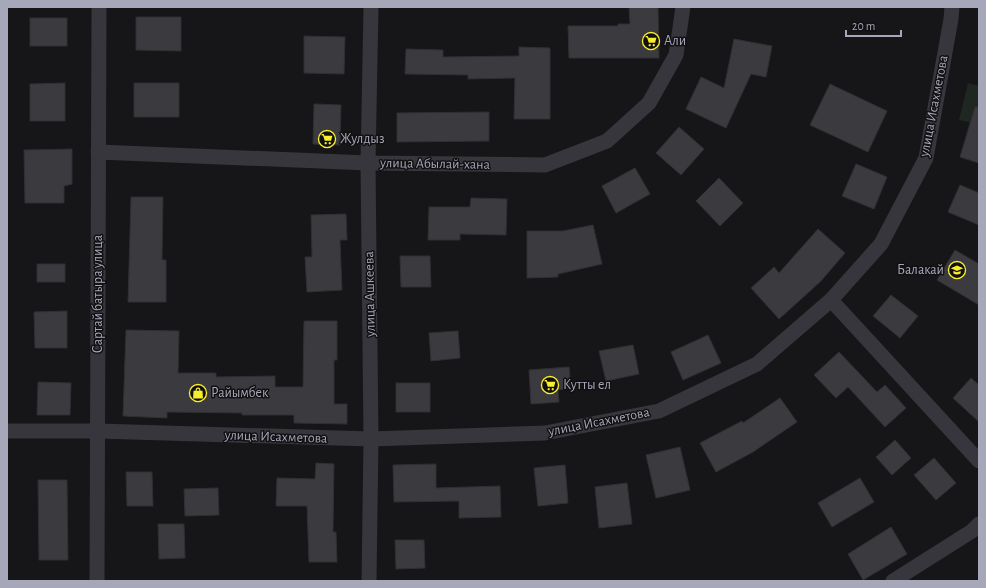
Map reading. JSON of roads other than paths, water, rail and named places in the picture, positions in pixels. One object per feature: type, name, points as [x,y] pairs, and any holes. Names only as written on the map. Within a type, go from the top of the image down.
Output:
[{"type":"street","name":"Сартай батыра улица","points":[[97,581],[99,7]]},
{"type":"street","name":"улица Ашкеева","points":[[369,581],[371,439],[368,163],[371,7]]},
{"type":"street","name":"улица Абылай-хана","points":[[98,152],[368,163],[545,165],[607,140],[649,103],[676,55],[683,7]]},
{"type":"street","name":"улица Исахметова","points":[[7,431],[98,431],[371,439],[545,433],[659,411],[758,364],[831,300],[881,244],[926,158],[952,7]]},
{"type":"street","points":[[831,300],[979,461]]},
{"type":"street","points":[[893,581],[972,531],[979,524]]},
{"type":"place","name":"Али","points":[[651,41]]},
{"type":"place","name":"Жулдыз","points":[[327,139]]},
{"type":"place","name":"Балакай","points":[[957,270]]},
{"type":"place","name":"Кутты ел","points":[[550,385]]},
{"type":"place","name":"Райымбек","points":[[198,393]]}]
